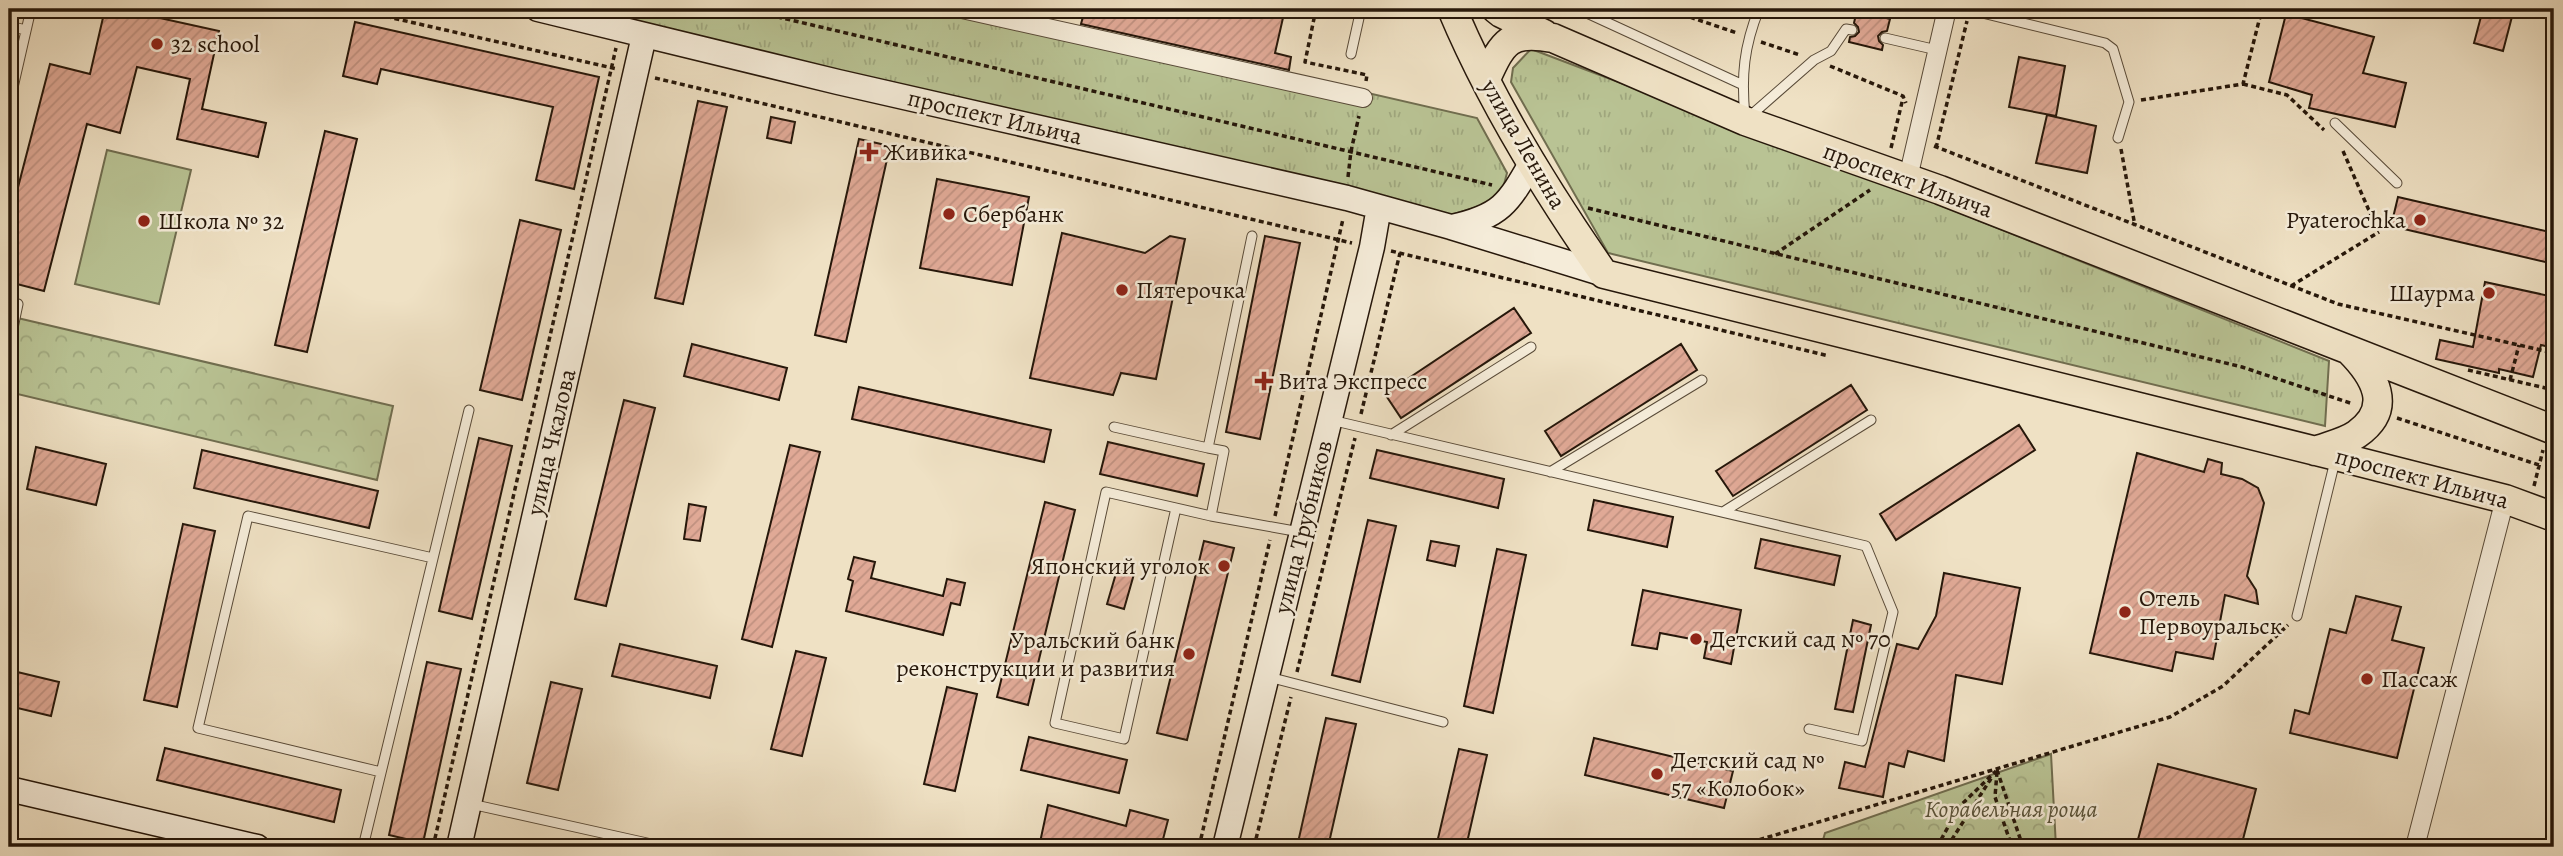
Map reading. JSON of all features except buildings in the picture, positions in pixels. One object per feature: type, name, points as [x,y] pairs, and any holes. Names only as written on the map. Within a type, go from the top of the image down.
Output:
[{"type":"main road","name":"улица Ленина","points":[[1452,9],[1486,79],[1553,200],[1604,274]]},
{"type":"main road","points":[[1496,9],[1553,38]]},
{"type":"main road","name":"проспект Ильича","points":[[1486,79],[1500,52],[1515,38],[1528,34],[1553,38],[1745,121],[1908,178],[2552,429]]},
{"type":"main road","name":"проспект Ильича","points":[[1604,274],[2326,453],[2535,509]]},
{"type":"main road","name":"проспект Ильича","points":[[2326,453],[2356,435],[2375,416],[2378,393],[2367,368],[2349,350]]},
{"type":"street","name":"проспект Ильича","points":[[538,9],[1347,198],[1604,274]]},
{"type":"street","points":[[962,9],[1363,93]]},
{"type":"street","points":[[1908,178],[1947,9]]},
{"type":"street","name":"улица Чкалова","points":[[459,847],[632,33]]},
{"type":"street","points":[[1451,227],[1480,220],[1510,200],[1532,162]]},
{"type":"street","name":"улица Трубников","points":[[1225,847],[1372,247],[1379,207]]},
{"type":"street","points":[[2415,847],[2535,509]]},
{"type":"street","points":[[9,789],[191,836],[257,847]]},
{"type":"lane","points":[[9,105],[31,9]]},
{"type":"lane","points":[[1351,54],[1361,9]]},
{"type":"lane","points":[[1578,9],[1741,84]]},
{"type":"lane","points":[[1745,121],[1741,84],[1748,37],[1759,9]]},
{"type":"lane","points":[[1968,9],[2105,43],[2113,50],[2129,102],[2119,138]]},
{"type":"lane","points":[[9,26],[26,30]]},
{"type":"lane","points":[[1745,121],[1814,60],[1831,51],[1846,29],[1852,30]]},
{"type":"lane","points":[[1885,38],[1937,50]]},
{"type":"lane","points":[[2335,123],[2397,183]]},
{"type":"lane","points":[[1208,448],[1252,236]]},
{"type":"lane","points":[[9,347],[18,304]]},
{"type":"lane","points":[[1391,435],[1531,348]]},
{"type":"lane","points":[[1550,472],[1702,380]]},
{"type":"lane","points":[[363,847],[469,410]]},
{"type":"lane","points":[[1329,420],[1866,546],[1893,612],[1862,741],[1809,729]]},
{"type":"lane","points":[[1723,512],[1871,420]]},
{"type":"lane","points":[[1114,426],[1224,451],[1211,516]]},
{"type":"lane","points":[[2297,617],[2326,453]]},
{"type":"lane","points":[[1176,508],[1124,739],[1055,723],[1106,492],[1176,508],[1211,516],[1302,532]]},
{"type":"lane","points":[[381,772],[198,728],[248,516],[433,558]]},
{"type":"lane","points":[[1267,677],[1443,722]]},
{"type":"lane","points":[[469,804],[665,847]]},
{"type":"path","points":[[354,9],[1832,356]]},
{"type":"path","points":[[744,9],[1515,191]]},
{"type":"path","points":[[1199,847],[1339,240],[1347,198],[1351,151],[1367,75],[1305,62],[1316,9]]},
{"type":"path","points":[[1666,9],[1814,60],[1903,96],[1918,135],[1936,148],[2135,226],[2338,304],[2554,353]]},
{"type":"path","points":[[1936,148],[1968,9]]},
{"type":"path","points":[[2244,84],[2262,9]]},
{"type":"path","points":[[433,847],[632,33]]},
{"type":"path","points":[[2129,102],[2244,84],[2287,95],[2324,130]]},
{"type":"path","points":[[2119,138],[2135,226]]},
{"type":"path","points":[[2342,148],[2374,222]]},
{"type":"path","points":[[1553,200],[2242,368],[2539,465]]},
{"type":"path","points":[[2291,286],[2379,232]]},
{"type":"path","points":[[1254,847],[1401,253]]},
{"type":"path","points":[[2511,380],[2519,345]]},
{"type":"path","points":[[2462,369],[2554,390]]},
{"type":"path","points":[[2535,509],[2539,465],[2552,429]]},
{"type":"path","points":[[1735,847],[2170,717],[2223,686],[2297,617]]},
{"type":"path","points":[[1937,847],[1959,807],[1997,770]]},
{"type":"path","points":[[1947,847],[1997,770]]},
{"type":"path","points":[[1997,770],[1995,797],[2012,847]]},
{"type":"path","points":[[1997,770],[2022,847]]},
{"type":"green space","points":[[566,9],[963,9],[1080,27],[1477,118],[1507,173],[1501,196],[1487,204],[1451,215]]},
{"type":"green space","points":[[1531,49],[1883,182],[2329,361],[2325,426],[1608,253],[1511,82],[1513,68]]},
{"type":"green space","points":[[107,150],[191,170],[159,304],[75,284]]},
{"type":"green space","points":[[9,316],[393,406],[377,480],[9,392]]},
{"type":"green space","name":"Корабельная роща","points":[[2051,754],[2056,847],[1821,847],[1825,833]]},
{"type":"place","name":"32 school","points":[[157,44]]},
{"type":"place","name":"Живика","points":[[869,152]]},
{"type":"place","name":"Сбербанк","points":[[949,214]]},
{"type":"place","name":"Pyaterochka","points":[[2420,220]]},
{"type":"place","name":"Школа № 32","points":[[144,221]]},
{"type":"place","name":"Пятерочка","points":[[1122,290]]},
{"type":"place","name":"Шаурма","points":[[2489,293]]},
{"type":"place","name":"Вита Экспресс","points":[[1264,381]]},
{"type":"place","name":"Японский уголок","points":[[1224,566]]},
{"type":"place","name":"Отель Первоуральск","points":[[2125,612]]},
{"type":"place","name":"Детский сад № 70","points":[[1696,639]]},
{"type":"place","name":"Уральский банк реконструкции и развития","points":[[1189,654]]},
{"type":"place","name":"Пассаж","points":[[2367,679]]},
{"type":"place","name":"Детский сад № 57 «Колобок»","points":[[1657,774]]}]
